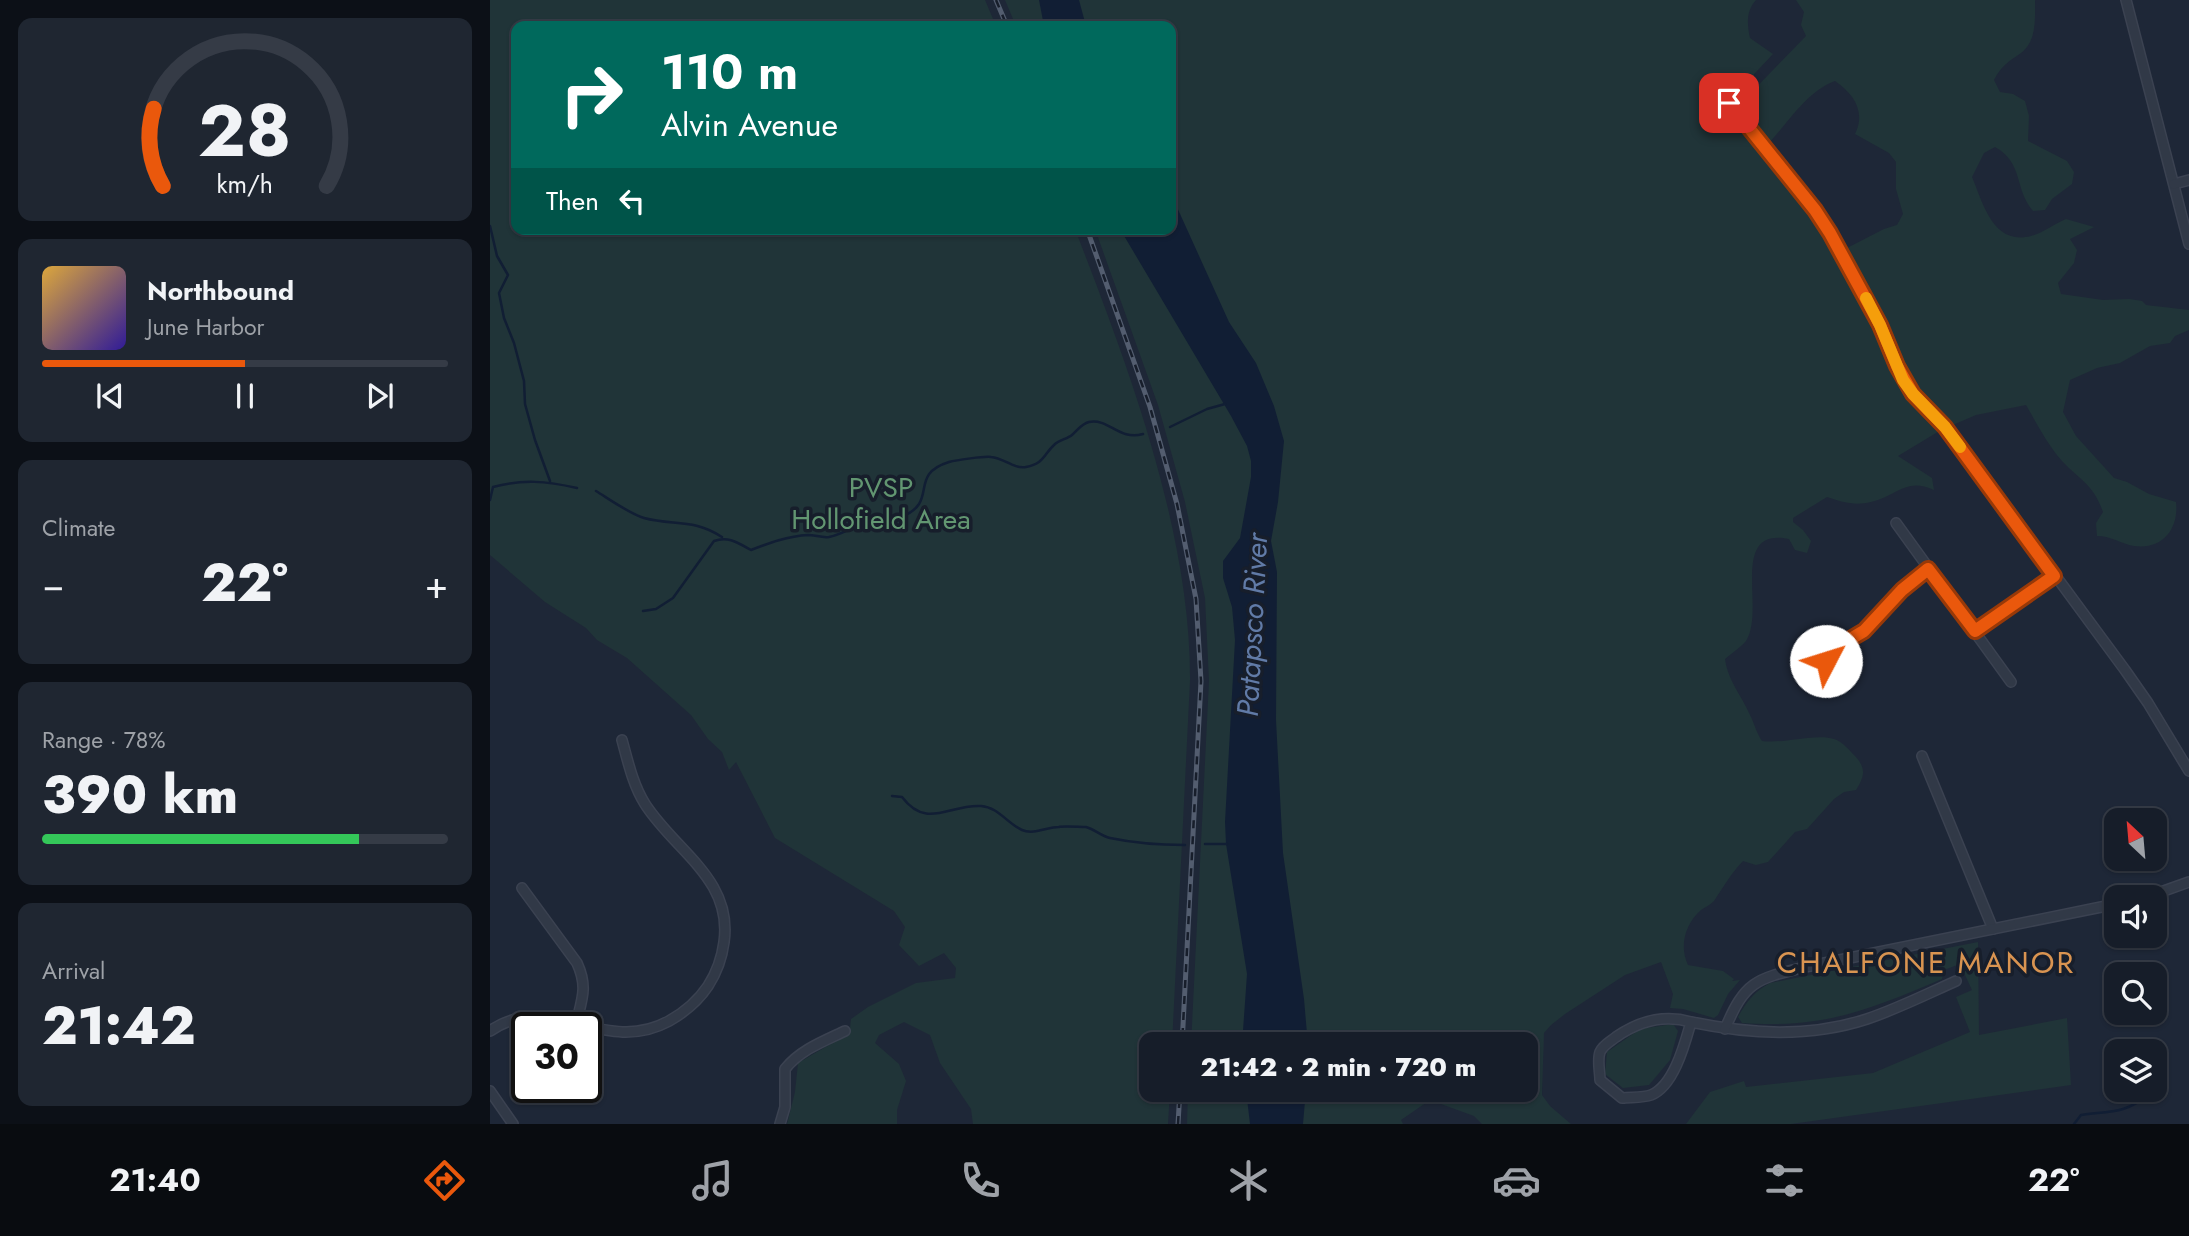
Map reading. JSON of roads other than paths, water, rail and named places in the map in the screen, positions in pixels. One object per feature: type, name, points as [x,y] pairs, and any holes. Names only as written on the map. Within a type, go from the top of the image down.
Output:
[{"type":"street","points":[[2126,0],[2189,244]]},
{"type":"street","points":[[1729,103],[1815,210],[1830,233],[1880,325],[1897,366],[1913,394],[1945,427],[2148,703],[2189,771]]},
{"type":"street","points":[[2174,184],[2189,180]]},
{"type":"street","points":[[1896,523],[2011,682]]},
{"type":"street","points":[[1826,661],[1837,647],[1864,631],[1902,590],[1928,569]]},
{"type":"street","points":[[1975,631],[2054,576]]},
{"type":"street","points":[[602,1030],[618,1033],[644,1030],[664,1023],[693,1004],[716,974],[723,954],[726,924],[719,894],[710,880],[646,805],[632,777],[622,740]]},
{"type":"street","points":[[1922,756],[1993,929]]},
{"type":"street","points":[[2167,890],[2189,882]]},
{"type":"street","points":[[522,888],[577,962],[584,991],[579,1012]]},
{"type":"street","points":[[1725,1029],[1741,996],[1747,989],[1767,977],[2104,906]]},
{"type":"street","points":[[1691,1022],[1678,1065],[1658,1090],[1650,1095],[1622,1098],[1600,1080],[1598,1055],[1603,1046],[1640,1023],[1676,1018],[1725,1029],[1788,1033],[1842,1026],[1866,1019],[1956,981]]},
{"type":"street","points":[[490,1031],[511,1021]]},
{"type":"street","points":[[780,1124],[785,1107],[785,1069],[813,1047],[845,1031]]},
{"type":"street","points":[[490,1091],[513,1124]]},
{"type":"water","points":[[1039,0],[1079,0],[1085,21],[1043,21]]},
{"type":"water","name":"Patapsco River","points":[[1176,205],[1229,322],[1256,363],[1274,406],[1284,441],[1271,541],[1277,572],[1276,720],[1283,853],[1307,1032],[1243,1032],[1247,974],[1226,844],[1225,822],[1235,640],[1232,607],[1223,578],[1223,561],[1240,538],[1251,477],[1247,446],[1124,235],[1176,235]]},
{"type":"water","points":[[1247,1102],[1305,1102],[1303,1124],[1250,1124]]},
{"type":"waterway","points":[[490,226],[497,256],[508,275],[499,293],[504,318],[524,381],[525,404],[535,440],[550,481]]},
{"type":"waterway","points":[[1170,427],[1207,409],[1225,404]]},
{"type":"waterway","points":[[643,611],[656,609],[673,598],[714,541],[729,540],[751,550],[793,537],[829,537],[864,524],[901,517],[913,511],[919,504],[929,474],[936,467],[953,461],[988,457],[1017,466],[1032,466],[1056,443],[1089,422],[1103,423],[1127,435],[1143,434]]},
{"type":"waterway","points":[[490,500],[493,487],[514,483],[545,482],[577,488]]},
{"type":"waterway","points":[[596,491],[638,516],[702,527],[722,537]]},
{"type":"waterway","points":[[892,796],[902,797],[911,807],[930,814],[969,806],[987,807],[1027,831],[1054,827],[1086,827],[1119,840],[1185,845]]},
{"type":"waterway","points":[[1205,844],[1227,844]]},
{"type":"waterway","points":[[2074,1124],[2081,1115],[2124,1109],[2138,1102]]},
{"type":"railway","points":[[996,0],[1005,21]]},
{"type":"railway","points":[[1089,235],[1150,407],[1177,504],[1196,599],[1201,681],[1183,1032]]},
{"type":"railway","points":[[1178,1124],[1179,1102]]},
{"type":"district","name":"CHALFONE MANOR","points":[[1926,962]]},
{"type":"park label","name":"PVSP Hollofield Area","points":[[881,503]]}]
